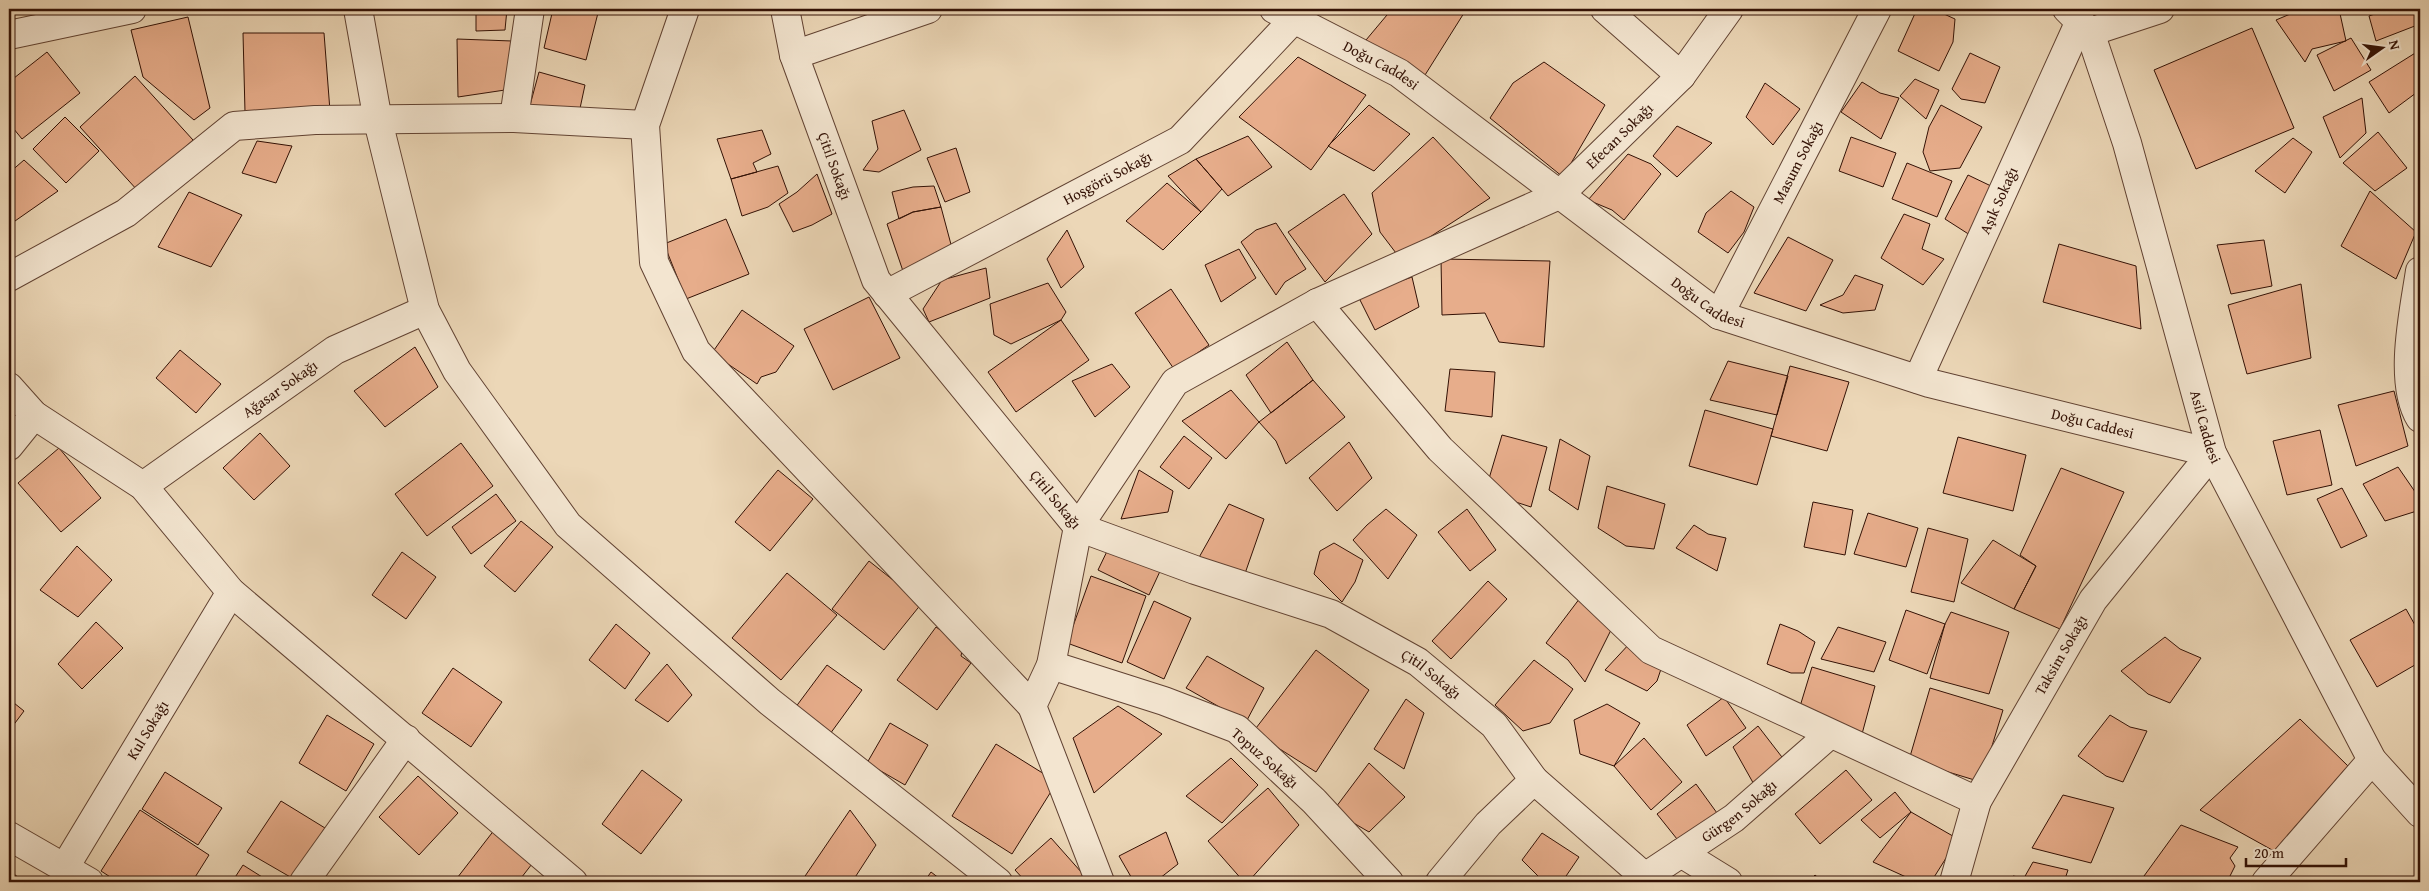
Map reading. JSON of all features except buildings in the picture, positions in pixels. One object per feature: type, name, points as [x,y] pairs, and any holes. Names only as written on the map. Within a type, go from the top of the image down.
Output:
[{"type":"street","points":[[9,35],[132,9]]},
{"type":"street","points":[[358,9],[378,121],[425,310],[457,371],[568,525],[770,702],[998,882]]},
{"type":"street","points":[[514,118],[530,9]]},
{"type":"street","points":[[685,9],[645,125],[654,262],[696,351],[1032,706],[1100,882]]},
{"type":"street","name":"Çitil Sokağı","points":[[785,9],[794,55],[876,280],[1078,527],[1196,570],[1331,614],[1418,662],[1494,725],[1534,780],[1645,880]]},
{"type":"street","points":[[794,55],[928,9]]},
{"type":"street","points":[[1605,9],[1681,76]]},
{"type":"street","name":"Efecan Sokağı","points":[[1078,527],[1176,382],[1317,303],[1558,195],[1681,76],[1729,9]]},
{"type":"street","name":"Masum Sokağı","points":[[1719,315],[1878,9]]},
{"type":"street","points":[[2079,21],[2160,9]]},
{"type":"street","name":"Doğu Caddesi","points":[[1284,14],[1399,73],[1719,315],[1918,379],[2212,453]]},
{"type":"street","name":"Hoşgörü Sokağı","points":[[887,294],[1180,140],[1284,14]]},
{"type":"street","name":"Aşık Sokağı","points":[[1918,379],[2079,21]]},
{"type":"street","name":"Asil Caddesi","points":[[2079,21],[2127,142],[2212,453],[2372,760],[2420,813]]},
{"type":"street","points":[[9,277],[126,212],[234,126],[315,120],[378,121],[514,118],[645,125]]},
{"type":"street","points":[[2420,271],[2408,353],[2414,408],[2420,418]]},
{"type":"street","points":[[1317,303],[1440,449],[1651,650],[1977,801]]},
{"type":"street","name":"Ağasar Sokağı","points":[[143,486],[335,350],[425,310]]},
{"type":"street","points":[[9,387],[34,414],[143,486],[231,592],[573,882]]},
{"type":"street","points":[[9,446],[34,414]]},
{"type":"street","name":"Taksim Sokağı","points":[[1954,882],[1977,801],[2093,600],[2212,453]]},
{"type":"street","points":[[1032,706],[1051,665],[1078,527]]},
{"type":"street","name":"Kul Sokağı","points":[[64,867],[231,592]]},
{"type":"street","name":"Topuz Sokağı","points":[[1051,665],[1164,701],[1237,729],[1314,801],[1389,882]]},
{"type":"street","name":"Gürgen Sokağı","points":[[1645,880],[1680,853],[1734,818],[1830,734]]},
{"type":"street","points":[[304,882],[406,739]]},
{"type":"street","points":[[2266,882],[2372,760]]},
{"type":"street","points":[[1440,882],[1488,824],[1534,780]]},
{"type":"street","points":[[9,836],[89,882]]},
{"type":"street","points":[[1680,853],[1728,882]]}]
